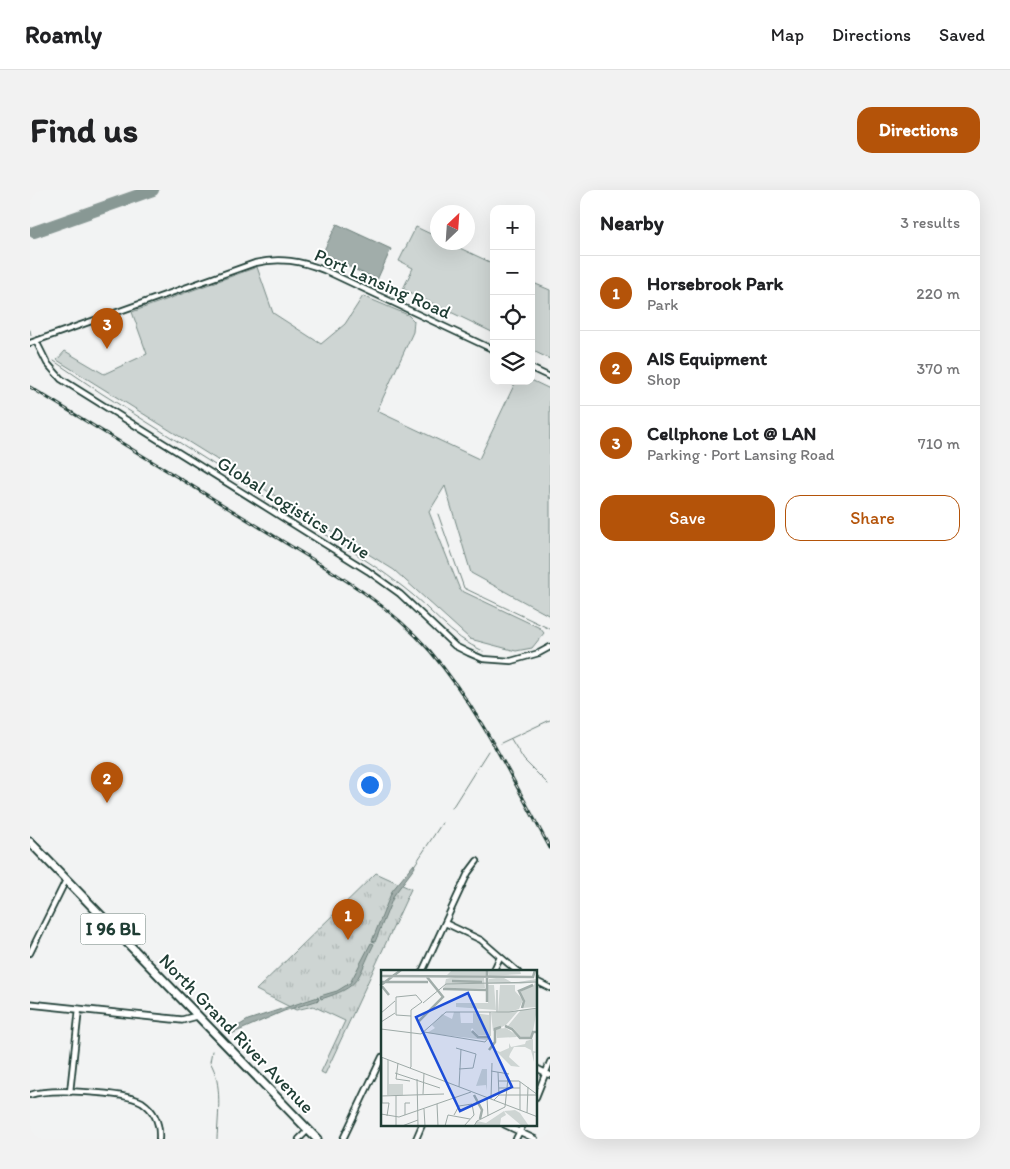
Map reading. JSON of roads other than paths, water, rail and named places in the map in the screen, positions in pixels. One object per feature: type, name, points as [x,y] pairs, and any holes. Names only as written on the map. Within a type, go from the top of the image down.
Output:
[{"type":"main road","name":"North Grand River Avenue","points":[[30,842],[196,1016],[317,1139]]},
{"type":"street","name":"Port Lansing Road","points":[[30,343],[255,263],[280,259],[307,263],[324,270],[490,348]]},
{"type":"street","name":"Global Logistics Drive","points":[[36,340],[47,363],[61,379],[368,572],[419,610],[456,646],[483,659],[498,662],[524,659],[550,647]]},
{"type":"street","points":[[535,370],[550,377]]},
{"type":"street","points":[[423,970],[468,874],[477,861]]},
{"type":"street","points":[[30,953],[66,880]]},
{"type":"street","points":[[445,923],[481,940],[516,970]]},
{"type":"street","points":[[495,970],[500,957]]},
{"type":"street","points":[[538,982],[550,988]]},
{"type":"street","points":[[30,1004],[182,1020],[196,1016]]},
{"type":"street","points":[[70,1092],[79,1009]]},
{"type":"street","points":[[344,1139],[381,1058]]},
{"type":"street","points":[[538,1093],[548,1074],[550,1062]]},
{"type":"street","points":[[30,1095],[45,1091],[70,1092],[127,1098],[141,1102],[156,1118],[159,1139]]},
{"type":"street","points":[[416,1139],[422,1126]]},
{"type":"street","points":[[507,1126],[535,1139]]},
{"type":"street","points":[[516,1139],[523,1126]]},
{"type":"street","points":[[299,1139],[308,1130]]},
{"type":"waterway","points":[[30,330],[31,335]]},
{"type":"waterway","points":[[54,361],[101,393],[264,496]]},
{"type":"waterway","points":[[275,503],[388,576],[413,595],[461,638],[483,651]]},
{"type":"waterway","points":[[438,514],[464,588],[550,629]]},
{"type":"waterway","points":[[501,743],[550,720]]},
{"type":"waterway","points":[[511,739],[524,760],[548,784]]},
{"type":"waterway","points":[[452,808],[488,751]]},
{"type":"waterway","points":[[414,866],[442,823]]},
{"type":"waterway","points":[[212,1051],[210,1062],[217,1080],[218,1089],[217,1139]]},
{"type":"railway","points":[[30,387],[325,567],[370,597],[391,614],[430,651],[465,697],[495,746],[550,848]]},
{"type":"place","name":"Cellphone Lot @ LAN","points":[[107,349]]},
{"type":"place","name":"AIS Equipment","points":[[107,803]]},
{"type":"place","name":"Horsebrook Park","points":[[348,940]]}]
